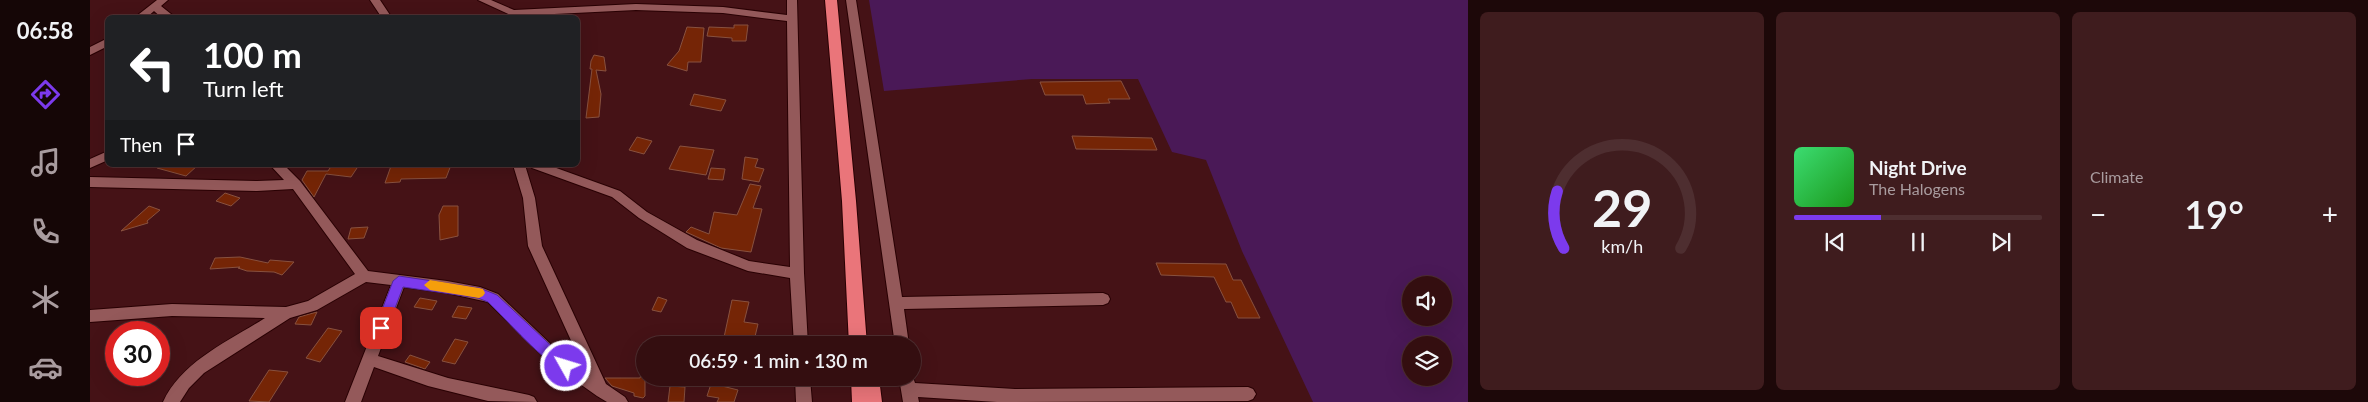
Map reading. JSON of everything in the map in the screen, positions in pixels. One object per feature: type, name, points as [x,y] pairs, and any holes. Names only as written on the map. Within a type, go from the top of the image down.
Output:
[{"type":"highway","points":[[831,0],[849,201],[857,336]]},
{"type":"highway","points":[[849,201],[865,336]]},
{"type":"highway","points":[[860,386],[861,402]]},
{"type":"highway","points":[[871,386],[873,402]]},
{"type":"street","points":[[143,15],[164,0]]},
{"type":"street","points":[[375,0],[385,15]]},
{"type":"street","points":[[483,0],[513,13],[636,7],[723,10],[793,19]]},
{"type":"street","points":[[792,0],[796,273],[800,336]]},
{"type":"street","points":[[850,0],[901,336]]},
{"type":"street","points":[[154,6],[164,15]]},
{"type":"street","points":[[90,164],[105,156]]},
{"type":"street","points":[[278,167],[296,184],[364,276]]},
{"type":"street","points":[[520,167],[529,198],[535,246],[558,293],[573,332],[603,392]]},
{"type":"street","points":[[541,167],[616,194],[643,215],[692,244],[748,266],[796,273]]},
{"type":"street","points":[[90,182],[257,186],[296,184]]},
{"type":"street","points":[[171,402],[184,383],[199,368],[286,314],[312,306],[364,276],[463,290],[493,298],[554,357],[620,402]]},
{"type":"street","points":[[353,402],[399,281]]},
{"type":"street","points":[[896,303],[1103,299]]},
{"type":"street","points":[[90,316],[172,310],[286,314]]},
{"type":"street","points":[[369,360],[419,378],[483,394],[529,402]]},
{"type":"street","points":[[803,386],[804,402]]},
{"type":"street","points":[[909,390],[1015,396],[1248,394]]},
{"type":"shaded area","points":[[869,0],[1468,0],[1468,402],[1313,402],[1242,251],[1206,160],[1172,152],[1138,79],[1032,79],[884,91]]},
{"type":"building","points":[[734,25],[748,25],[746,41],[732,41],[732,38],[707,36],[709,27],[734,28]]},
{"type":"building","points":[[687,27],[704,28],[701,62],[688,62],[687,71],[667,65],[679,51]]},
{"type":"building","points":[[594,55],[604,57],[606,71],[596,70],[601,94],[599,117],[586,118],[592,69],[590,69],[591,61]]},
{"type":"building","points":[[1121,81],[1130,99],[1108,99],[1110,103],[1086,104],[1083,95],[1045,95],[1040,82]]},
{"type":"building","points":[[694,94],[726,100],[721,111],[690,105]]},
{"type":"building","points":[[1072,136],[1152,138],[1157,150],[1076,149]]},
{"type":"building","points":[[637,137],[652,141],[644,154],[629,150]]},
{"type":"building","points":[[680,146],[714,150],[706,175],[669,169]]},
{"type":"building","points":[[745,157],[758,159],[755,167],[764,169],[759,182],[742,179]]},
{"type":"building","points":[[157,167],[196,167],[186,176]]},
{"type":"building","points":[[331,167],[358,167],[351,177],[326,174],[314,197],[302,180],[307,171],[328,171]]},
{"type":"building","points":[[391,167],[450,167],[446,178],[401,179],[400,182],[385,183]]},
{"type":"building","points":[[711,168],[725,169],[723,180],[708,179]]},
{"type":"building","points":[[750,184],[761,186],[753,208],[762,209],[751,252],[721,248],[686,232],[691,227],[709,234],[714,212],[737,215]]},
{"type":"building","points":[[225,193],[240,198],[231,206],[216,201]]},
{"type":"building","points":[[149,206],[160,210],[147,221],[148,223],[121,231]]},
{"type":"building","points":[[443,206],[458,206],[458,236],[440,240],[439,215]]},
{"type":"building","points":[[368,227],[364,238],[348,239],[351,228]]},
{"type":"building","points":[[240,257],[268,263],[270,260],[294,262],[282,275],[274,272],[247,271],[238,268],[240,267],[210,269],[215,258]]},
{"type":"building","points":[[1156,263],[1226,264],[1233,280],[1241,280],[1260,318],[1238,318],[1231,302],[1226,302],[1214,277],[1161,275]]},
{"type":"building","points":[[658,297],[667,300],[661,312],[652,310]]},
{"type":"building","points":[[420,298],[437,301],[432,310],[414,307]]},
{"type":"building","points":[[732,300],[749,302],[744,322],[758,324],[755,336],[724,336]]},
{"type":"building","points":[[458,306],[472,308],[466,319],[452,317]]},
{"type":"building","points":[[317,312],[311,325],[295,324],[299,317]]},
{"type":"building","points":[[328,328],[342,331],[320,362],[306,358]]},
{"type":"building","points":[[455,339],[468,342],[455,364],[442,361]]},
{"type":"building","points":[[410,355],[430,362],[425,369],[405,362]]},
{"type":"building","points":[[269,370],[288,372],[269,402],[249,401]]},
{"type":"building","points":[[605,378],[636,378],[636,386],[645,386],[645,396],[643,398],[634,396],[634,393],[612,386]]},
{"type":"building","points":[[670,386],[685,387],[684,402],[668,402]]},
{"type":"building","points":[[710,386],[722,386],[738,390],[734,402],[717,402],[719,398],[707,396]]},
{"type":"slow traffic","points":[[430,285],[479,293]]},
{"type":"route","points":[[381,328],[399,281],[480,293],[493,298],[554,357],[566,366]]}]
